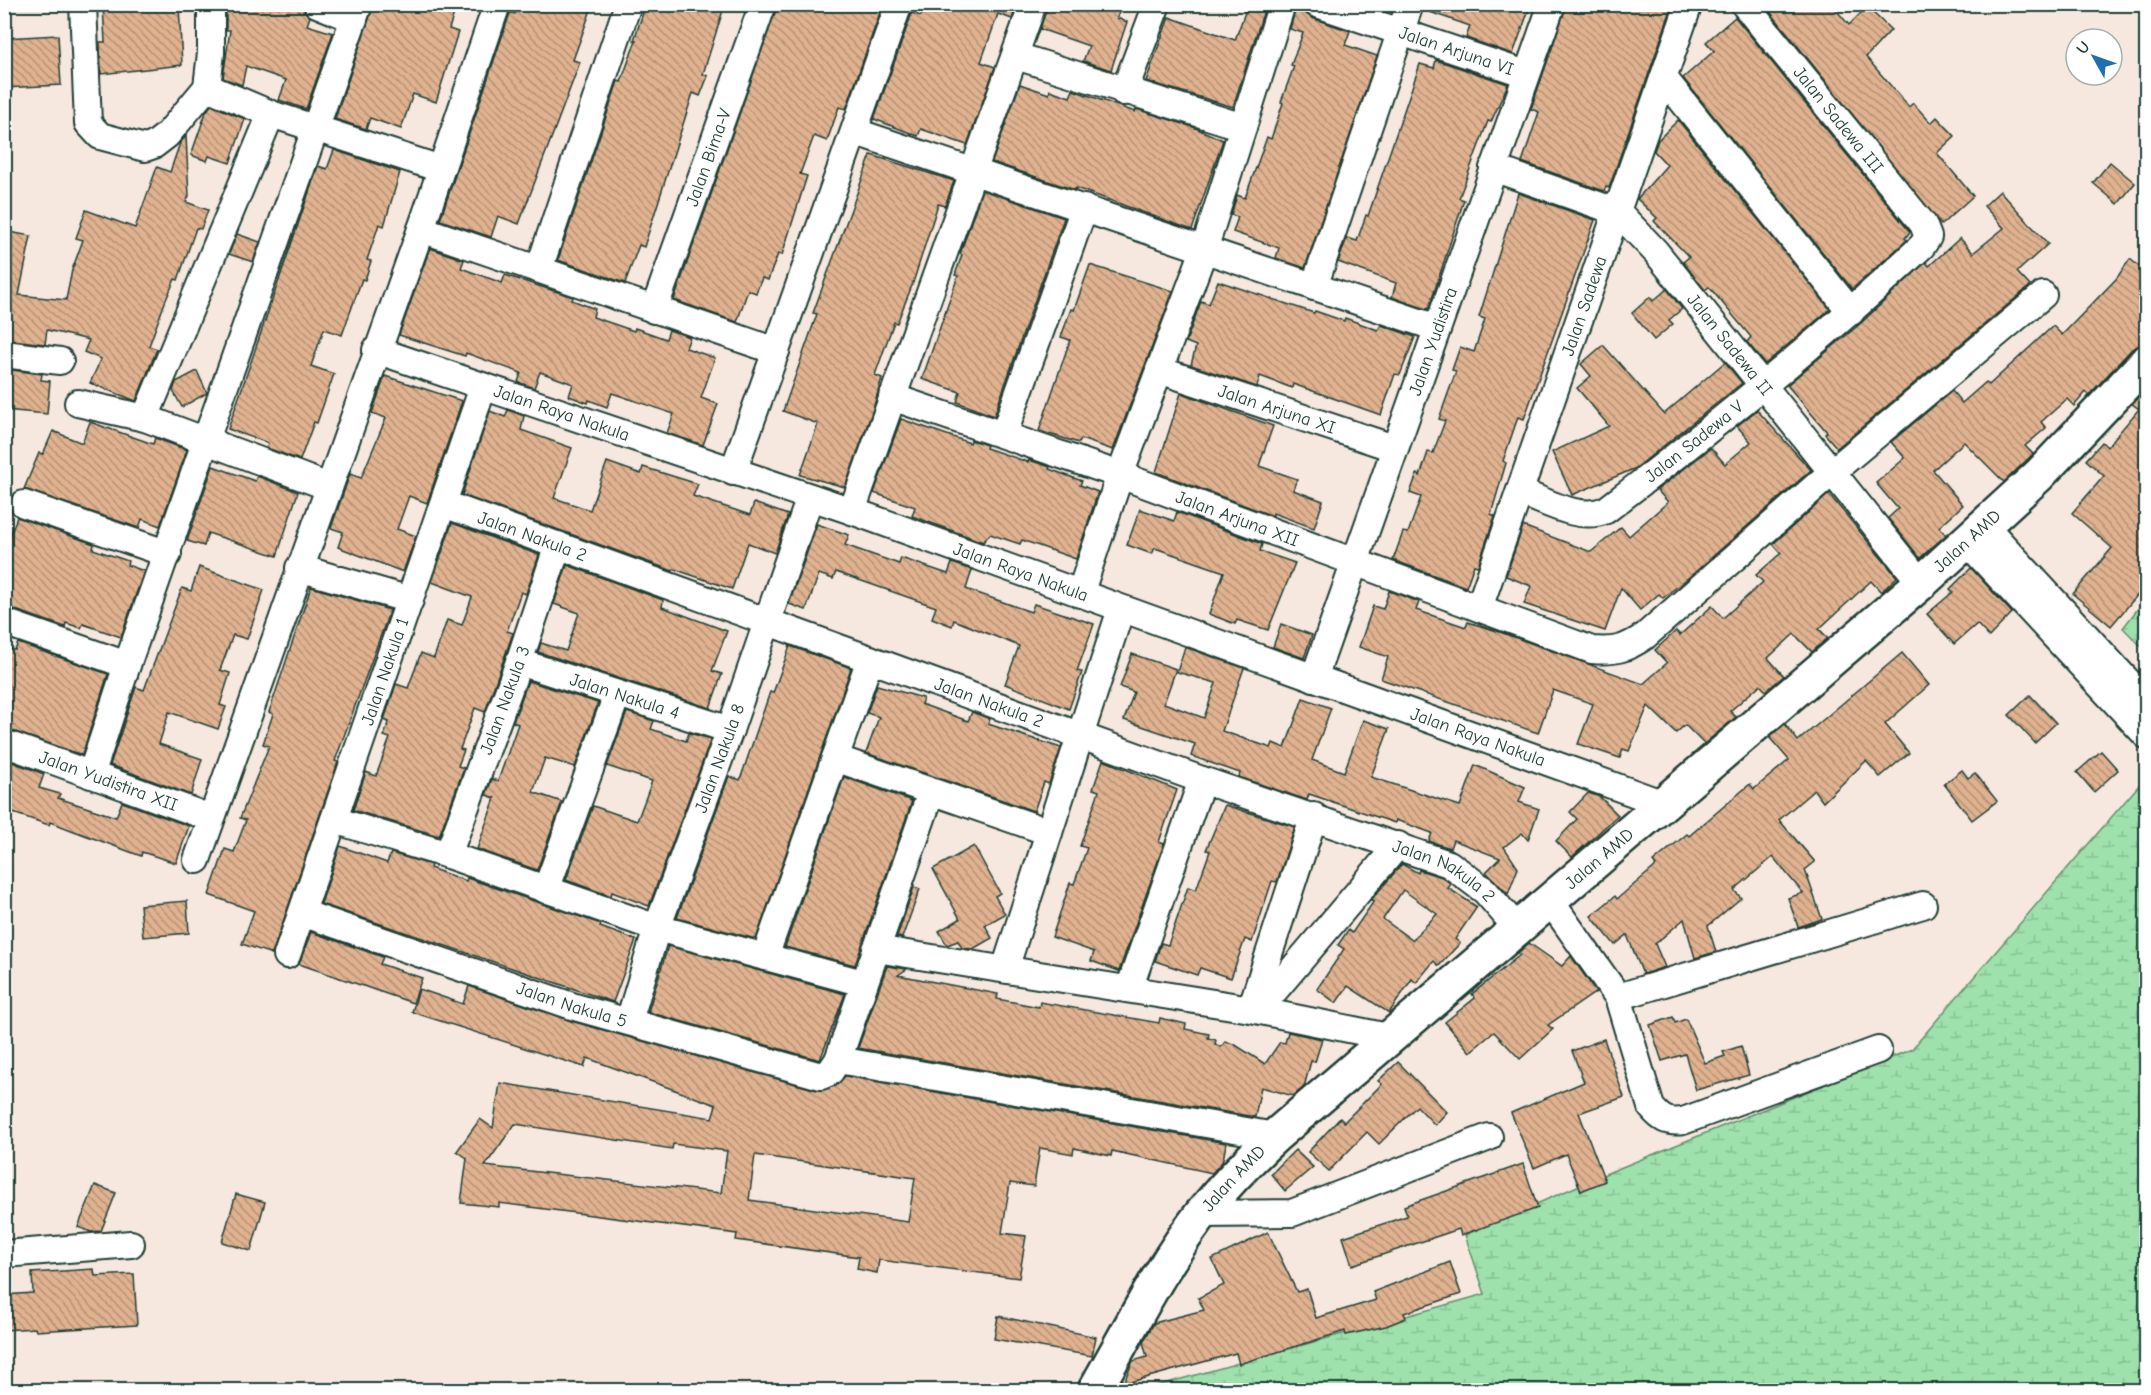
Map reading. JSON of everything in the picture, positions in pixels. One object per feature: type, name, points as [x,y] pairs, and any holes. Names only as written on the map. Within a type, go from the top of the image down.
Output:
[{"type":"street","points":[[83,4],[88,123],[100,136],[146,148],[154,145],[183,118],[207,87],[212,53],[211,4]]},
{"type":"street","points":[[91,775],[127,664],[168,554],[205,439],[356,12],[317,4]]},
{"type":"street","points":[[196,860],[421,229],[497,4]]},
{"type":"street","points":[[538,269],[628,4]]},
{"type":"street","name":"Jalan Bima-V","points":[[654,310],[763,4]]},
{"type":"street","points":[[733,472],[856,132],[899,4]]},
{"type":"street","points":[[852,511],[1033,4]]},
{"type":"street","points":[[1124,92],[1157,4]]},
{"type":"street","points":[[1080,594],[1120,475],[1204,250],[1282,4]]},
{"type":"street","name":"Jalan Arjuna VI","points":[[1317,4],[1526,74]]},
{"type":"street","points":[[1314,287],[1410,4]]},
{"type":"street","name":"Jalan Yudistira","points":[[1314,678],[1552,4]]},
{"type":"street","name":"Jalan Sadewa","points":[[1479,608],[1689,4]]},
{"type":"street","name":"Jalan Sadewa III","points":[[1744,4],[1923,224],[1928,237]]},
{"type":"street","points":[[1016,56],[1124,92],[1243,127]]},
{"type":"street","points":[[1664,78],[1851,312]]},
{"type":"street","points":[[207,87],[271,114],[441,169]]},
{"type":"street","points":[[146,418],[271,114]]},
{"type":"street","points":[[856,132],[975,170],[1437,328]]},
{"type":"street","name":"Jalan Sadewa II","points":[[1493,168],[1618,212],[1656,252],[1921,583]]},
{"type":"street","points":[[1004,434],[1084,208]]},
{"type":"street","points":[[421,229],[776,351]]},
{"type":"street","name":"Jalan Sadewa V","points":[[1520,492],[1583,514],[1597,514],[1672,459],[1851,312],[1922,246],[1928,237]]},
{"type":"street","name":"Jalan Arjuna XII","points":[[892,397],[1120,475],[1592,650],[1626,649],[1645,636],[1832,472],[2043,295]]},
{"type":"street","name":"Jalan Raya Nakula","points":[[376,350],[852,511],[1664,804]]},
{"type":"street","points":[[4,354],[60,361]]},
{"type":"street","name":"Jalan AMD","points":[[1095,1390],[1156,1283],[1201,1214],[1238,1171],[1275,1136],[1393,1038],[1517,928],[1551,902],[1921,583],[2039,475],[2146,362]]},
{"type":"street","name":"Jalan Arjuna XI","points":[[1159,370],[1394,448]]},
{"type":"street","name":"Jalan Nakula 1","points":[[287,955],[483,387]]},
{"type":"street","points":[[78,403],[146,418],[328,487]]},
{"type":"street","name":"Jalan Nakula 8","points":[[629,1021],[657,928],[730,730],[810,497]]},
{"type":"street","points":[[24,504],[168,554]]},
{"type":"street","name":"Jalan Nakula 2","points":[[444,504],[1202,780],[1314,816],[1449,864],[1485,891],[1517,928]]},
{"type":"street","points":[[1976,533],[2146,701]]},
{"type":"street","points":[[1976,533],[2146,735]]},
{"type":"street","name":"Jalan Nakula 3","points":[[448,855],[519,662],[558,545]]},
{"type":"street","points":[[299,568],[410,600]]},
{"type":"street","points":[[1005,969],[1121,609]]},
{"type":"street","points":[[4,622],[127,664]]},
{"type":"street","points":[[765,957],[870,659]]},
{"type":"street","name":"Jalan Nakula 4","points":[[519,662],[730,730]]},
{"type":"street","points":[[546,890],[617,694]]},
{"type":"street","name":"Jalan Yudistira XII","points":[[4,743],[211,818]]},
{"type":"street","points":[[835,758],[1049,832]]},
{"type":"street","points":[[1129,989],[1202,780]]},
{"type":"street","points":[[931,792],[863,982],[838,1060],[1275,1136]]},
{"type":"street","points":[[1255,1010],[1314,816]]},
{"type":"street","points":[[334,819],[448,855],[657,928],[863,982]]},
{"type":"street","points":[[1255,1010],[1398,845]]},
{"type":"street","points":[[1551,902],[1618,997],[1651,1107],[1659,1117],[1669,1123],[1683,1121],[1878,1050]]},
{"type":"street","points":[[1618,997],[1923,905]]},
{"type":"street","name":"Jalan Nakula 5","points":[[302,914],[575,1007],[821,1076],[830,1072],[838,1060]]},
{"type":"street","points":[[876,949],[1255,1010],[1393,1038]]},
{"type":"street","points":[[1201,1214],[1292,1213],[1489,1137]]},
{"type":"street","points":[[4,1254],[131,1245]]},
{"type":"green space","points":[[2146,598],[2146,651],[2123,628]]},
{"type":"green space","points":[[2146,777],[2146,1390],[1142,1390],[1485,1294],[1465,1235],[1610,1172],[1912,1049]]},
{"type":"building","points":[[133,4],[133,8],[179,5],[182,65],[101,74],[100,42],[105,42],[103,6]]},
{"type":"building","points":[[226,4],[299,4],[310,17],[307,25],[333,33],[306,109],[279,100],[286,80],[246,66],[242,85],[223,78],[230,30],[226,30]]},
{"type":"building","points":[[374,4],[457,4],[449,29],[458,32],[436,102],[413,94],[401,129],[370,118],[366,129],[335,119]]},
{"type":"building","points":[[518,4],[593,4],[573,60],[580,62],[519,224],[498,216],[491,237],[440,220],[510,13],[515,14]]},
{"type":"building","points":[[646,4],[725,4],[703,74],[708,76],[700,96],[693,93],[644,247],[639,245],[625,283],[558,260],[618,81],[621,82],[636,40],[634,40]]},
{"type":"building","points":[[778,4],[798,4],[816,11],[818,4],[883,4],[846,109],[839,107],[827,141],[814,136],[800,174],[807,176],[782,255],[778,254],[768,280],[762,278],[756,293],[748,290],[737,322],[674,300]]},
{"type":"building","points":[[925,4],[1017,4],[1012,19],[998,14],[981,62],[995,67],[967,145],[921,129],[918,136],[874,119],[912,13],[921,16]]},
{"type":"building","points":[[1048,4],[1122,4],[1117,18],[1127,22],[1111,70],[1083,61],[1089,46],[1040,29]]},
{"type":"building","points":[[1248,4],[1266,4],[1233,107],[1146,81],[1169,17],[1235,40]]},
{"type":"building","points":[[1297,4],[1302,4],[1305,13],[1312,18],[1350,31],[1345,45],[1377,56],[1305,268],[1276,258],[1279,248],[1233,232],[1238,217],[1231,215],[1237,195],[1245,198],[1267,137],[1271,139],[1283,103],[1281,102],[1294,66],[1291,65],[1303,33],[1290,29]]},
{"type":"building","points":[[1425,4],[1464,4],[1478,9],[1479,4],[1531,4],[1513,54],[1466,38],[1470,26],[1424,10]]},
{"type":"building","points":[[1567,4],[1673,4],[1609,188],[1606,187],[1604,191],[1522,162],[1539,112],[1531,109]]},
{"type":"building","points":[[1764,4],[1831,4],[1849,25],[1867,7],[1891,30],[1866,57],[1909,107],[1913,103],[1931,123],[1937,117],[1955,136],[1937,153],[1973,196],[1941,225]]},
{"type":"building","points":[[1735,17],[1910,232],[1905,238],[1907,240],[1852,289],[1683,78],[1714,51],[1706,42]]},
{"type":"building","points":[[58,35],[61,85],[4,88],[4,38]]},
{"type":"building","points":[[1436,60],[1508,84],[1491,122],[1488,121],[1459,198],[1464,200],[1429,308],[1426,309],[1392,297],[1396,283],[1338,262],[1347,238],[1357,241],[1366,215],[1368,216],[1420,64],[1434,68]]},
{"type":"building","points":[[1020,84],[1049,94],[1050,90],[1070,97],[1073,90],[1135,112],[1136,109],[1193,127],[1223,140],[1192,230],[1076,188],[1075,190],[992,162]]},
{"type":"building","points":[[211,105],[245,119],[230,163],[209,156],[207,161],[191,155],[206,112]]},
{"type":"building","points":[[1678,120],[1830,309],[1765,364],[1747,342],[1751,337],[1709,287],[1705,290],[1683,262],[1689,257],[1654,221],[1657,218],[1637,199],[1667,165],[1654,151],[1658,140]]},
{"type":"building","points":[[186,136],[189,196],[186,202],[208,210],[201,229],[196,228],[178,280],[175,279],[165,302],[149,346],[157,349],[136,401],[90,383],[101,359],[84,352],[89,340],[47,330],[45,344],[4,339],[4,231],[31,236],[19,295],[66,300],[72,270],[83,240],[76,238],[86,210],[135,228],[157,167],[170,172],[180,143]]},
{"type":"building","points":[[334,150],[400,172],[384,226],[379,224],[367,260],[371,261],[365,280],[362,279],[342,335],[324,329],[311,366],[334,374],[317,423],[314,422],[300,460],[267,448],[268,443],[228,429],[318,166],[327,169]]},
{"type":"building","points":[[871,155],[954,181],[945,206],[938,204],[913,283],[897,323],[894,322],[875,375],[882,378],[845,487],[800,475],[818,424],[783,411],[817,314],[813,313]]},
{"type":"building","points":[[2110,162],[2135,183],[2118,204],[2093,183]]},
{"type":"building","points":[[982,190],[1064,218],[994,416],[957,402],[960,392],[922,379],[958,276],[955,275],[962,255],[960,254]]},
{"type":"building","points":[[2000,191],[2048,244],[2017,272],[2030,286],[1837,448],[1825,434],[1827,432],[1787,385],[1861,323],[1926,262],[1929,266],[1960,238],[1973,253],[2004,228],[1984,206]]},
{"type":"building","points":[[1518,193],[1595,220],[1524,419],[1518,417],[1503,461],[1506,463],[1491,514],[1495,516],[1478,566],[1474,565],[1466,587],[1393,560],[1403,532],[1408,533],[1421,497],[1410,493],[1417,474],[1420,476],[1428,452],[1433,453],[1445,421],[1439,419],[1456,371],[1452,370],[1460,347],[1474,352],[1485,319],[1479,317]]},
{"type":"building","points":[[237,234],[260,242],[253,262],[229,254]]},
{"type":"building","points":[[430,248],[464,260],[461,268],[502,283],[505,275],[573,297],[572,300],[595,309],[593,317],[666,339],[669,330],[690,337],[686,348],[715,358],[701,398],[718,404],[703,445],[667,433],[674,414],[612,393],[607,407],[589,400],[588,403],[569,396],[573,384],[540,372],[534,388],[518,382],[521,373],[466,353],[465,356],[399,335]]},
{"type":"building","points":[[2130,259],[2146,272],[2146,344],[2132,349],[2089,395],[2086,392],[2074,406],[2067,399],[2041,422],[2046,428],[2025,446],[2033,454],[2004,482],[1964,442],[1933,470],[1963,505],[1939,527],[1946,535],[1920,558],[1888,518],[1898,509],[1876,483],[1905,458],[1891,442],[1952,391],[1962,403],[1986,382],[1989,385],[2053,326],[2062,335],[2116,279]]},
{"type":"building","points":[[1090,265],[1173,291],[1113,450],[1081,439],[1079,443],[1039,431],[1070,340],[1061,337],[1071,309],[1074,310]]},
{"type":"building","points":[[1218,281],[1314,313],[1315,311],[1344,321],[1345,318],[1378,330],[1381,325],[1415,337],[1400,375],[1395,374],[1381,415],[1293,384],[1292,388],[1260,376],[1257,387],[1191,365],[1196,346],[1186,342],[1201,301],[1209,304]]},
{"type":"building","points":[[1667,289],[1682,309],[1669,320],[1673,324],[1654,340],[1632,313],[1650,297],[1653,301]]},
{"type":"building","points":[[1603,345],[1664,414],[1725,362],[1742,383],[1636,468],[1572,495],[1552,452],[1609,426],[1577,388],[1591,376],[1581,364]]},
{"type":"building","points":[[4,369],[42,374],[41,380],[50,381],[47,414],[4,410]]},
{"type":"building","points":[[197,371],[207,393],[182,407],[173,391],[176,382]]},
{"type":"building","points":[[385,376],[462,401],[427,503],[409,496],[397,529],[416,536],[403,572],[338,547],[343,532],[331,528],[350,474],[361,478],[386,418],[372,413]]},
{"type":"building","points":[[2146,389],[2146,585],[2111,626],[2073,594],[2112,548],[2072,513],[2104,476],[2086,460],[2102,442],[2107,447],[2139,409],[2132,404]]},
{"type":"building","points":[[1181,393],[1273,426],[1259,466],[1297,479],[1293,490],[1323,501],[1314,528],[1273,513],[1273,516],[1156,472]]},
{"type":"building","points":[[508,410],[524,416],[521,430],[572,448],[554,498],[590,510],[607,462],[641,474],[643,467],[698,484],[693,496],[750,515],[754,503],[788,515],[775,553],[748,543],[732,589],[674,569],[673,571],[462,495],[490,411],[505,417]]},
{"type":"building","points":[[1757,410],[1811,470],[1694,573],[1663,598],[1659,594],[1640,610],[1621,588],[1605,631],[1524,604],[1531,586],[1506,576],[1523,526],[1591,552],[1621,527],[1629,536],[1668,502],[1657,490],[1711,448],[1725,464],[1751,442],[1737,426]]},
{"type":"building","points":[[901,419],[970,443],[971,440],[987,445],[986,448],[1028,462],[1029,460],[1050,467],[1049,469],[1082,481],[1080,485],[1098,492],[1076,559],[1022,540],[1020,544],[990,534],[983,542],[912,516],[915,507],[874,493]]},
{"type":"building","points":[[90,422],[153,444],[155,438],[187,450],[160,526],[142,519],[139,528],[24,489],[39,453],[43,454],[53,431],[82,443]]},
{"type":"building","points":[[213,466],[255,481],[257,476],[298,492],[277,556],[208,533],[204,546],[187,541]]},
{"type":"building","points":[[1829,494],[1897,577],[1881,592],[1871,581],[1819,629],[1828,638],[1812,652],[1794,634],[1768,658],[1784,676],[1766,691],[1760,685],[1730,711],[1736,717],[1704,744],[1685,725],[1676,733],[1648,706],[1629,751],[1623,749],[1620,758],[1578,744],[1593,704],[1553,690],[1538,733],[1381,679],[1388,657],[1359,647],[1373,606],[1383,609],[1389,591],[1419,602],[1416,610],[1466,627],[1468,622],[1497,631],[1643,684],[1667,663],[1655,650],[1676,631],[1680,635],[1712,606],[1723,618],[1763,582],[1756,575],[1781,553],[1773,544]]},
{"type":"building","points":[[1140,509],[1174,521],[1177,512],[1262,544],[1260,551],[1295,563],[1268,630],[1237,620],[1235,624],[1209,614],[1224,572],[1155,548],[1152,554],[1127,545]]},
{"type":"building","points":[[17,517],[94,544],[93,549],[128,561],[127,565],[144,571],[121,637],[83,624],[81,628],[66,623],[65,627],[4,606],[4,552]]},
{"type":"building","points":[[452,523],[539,555],[526,594],[521,592],[507,631],[513,633],[485,712],[475,708],[460,749],[464,750],[458,766],[464,768],[439,836],[353,810],[366,772],[376,776],[390,738],[384,736],[389,722],[384,720],[396,684],[408,688],[421,653],[434,658],[447,620],[462,625],[472,597],[432,582]]},
{"type":"building","points":[[817,524],[849,535],[845,545],[899,564],[901,558],[948,574],[952,563],[972,570],[966,589],[1031,612],[1034,604],[1094,624],[1077,671],[1082,672],[1069,709],[1005,684],[1019,646],[954,620],[952,626],[932,618],[936,607],[836,572],[833,579],[819,574],[806,610],[789,604]]},
{"type":"building","points":[[567,565],[663,600],[662,607],[727,631],[712,671],[722,674],[710,708],[538,652],[541,643],[566,651],[579,613],[554,604]]},
{"type":"building","points":[[199,567],[264,590],[247,639],[233,635],[220,670],[230,673],[220,705],[226,707],[218,729],[169,712],[159,744],[202,759],[191,795],[110,765],[136,687],[144,690],[182,588],[191,591]]},
{"type":"building","points":[[1971,568],[2012,613],[1989,637],[1977,624],[1954,644],[1927,614],[1953,592],[1950,589]]},
{"type":"building","points":[[311,587],[390,610],[335,761],[338,762],[272,954],[242,944],[254,911],[209,895],[225,849],[234,852],[246,820],[240,818],[269,746],[263,744],[273,714],[269,712]]},
{"type":"building","points":[[1281,624],[1312,635],[1304,658],[1273,647]]},
{"type":"building","points":[[18,643],[108,674],[82,755],[4,728],[4,647],[15,650]]},
{"type":"building","points":[[790,646],[851,668],[756,939],[677,918],[729,776],[740,780],[770,692],[773,693]]},
{"type":"building","points":[[1185,647],[1244,668],[1222,731],[1271,748],[1273,743],[1285,748],[1303,698],[1331,708],[1312,760],[1344,772],[1363,720],[1389,729],[1371,777],[1460,806],[1475,765],[1525,787],[1519,802],[1539,809],[1528,840],[1522,833],[1504,847],[1518,868],[1508,894],[1486,872],[1500,858],[1453,840],[1450,848],[1429,841],[1432,833],[1396,820],[1395,823],[1309,794],[1307,800],[1239,777],[1240,773],[1191,756],[1195,744],[1124,720],[1134,692],[1120,687],[1132,654],[1176,669],[1164,703],[1204,718],[1216,683],[1177,672]]},
{"type":"building","points":[[1902,653],[1929,685],[1885,724],[1909,753],[1880,777],[1866,761],[1823,802],[1814,790],[1779,820],[1815,862],[1805,870],[1822,919],[1798,927],[1788,898],[1803,893],[1773,857],[1734,890],[1741,898],[1708,926],[1716,952],[1695,958],[1684,919],[1655,944],[1665,967],[1643,974],[1627,935],[1615,945],[1591,916],[1615,896],[1617,899],[1656,866],[1653,862],[1687,834],[1689,836],[1750,784],[1754,789],[1789,760],[1769,737],[1785,724],[1798,741]]},
{"type":"building","points":[[528,681],[598,703],[575,767],[545,758],[533,792],[562,802],[537,870],[477,849],[495,798],[486,795],[492,779],[498,781],[518,724],[513,722]]},
{"type":"building","points":[[877,685],[923,698],[921,704],[968,721],[972,712],[990,719],[988,724],[1061,748],[1049,784],[1044,782],[1034,811],[866,753],[879,717],[867,713]]},
{"type":"building","points":[[2030,695],[2056,723],[2035,743],[2009,715]]},
{"type":"building","points":[[627,712],[654,721],[651,729],[686,741],[689,733],[711,739],[649,906],[612,892],[611,896],[566,880],[593,806],[637,821],[652,781],[607,766]]},
{"type":"building","points":[[2101,751],[2118,770],[2094,792],[2077,772]]},
{"type":"building","points":[[4,759],[44,774],[39,788],[60,794],[58,798],[116,817],[122,802],[189,826],[176,863],[142,852],[141,856],[50,822],[49,825],[4,810]]},
{"type":"building","points":[[1103,760],[1177,790],[1159,842],[1164,844],[1119,971],[1091,961],[1094,952],[1052,937],[1070,883],[1074,884],[1087,848],[1080,846],[1099,791],[1093,789]]},
{"type":"building","points":[[1962,770],[1968,778],[1975,773],[1997,801],[1972,820],[1944,784]]},
{"type":"building","points":[[844,777],[912,801],[855,965],[785,947]]},
{"type":"building","points":[[1588,793],[1600,797],[1618,815],[1572,857],[1556,841],[1577,819],[1570,812]]},
{"type":"building","points":[[1225,805],[1295,827],[1277,882],[1272,881],[1252,942],[1245,939],[1231,978],[1200,968],[1197,975],[1155,961],[1161,943],[1168,945],[1188,887],[1196,890],[1210,851],[1206,850]]},
{"type":"building","points":[[340,846],[387,863],[391,853],[431,865],[430,868],[466,881],[467,878],[601,924],[600,927],[636,940],[613,1002],[321,904]]},
{"type":"building","points":[[974,846],[1000,893],[995,896],[1005,914],[985,925],[992,938],[973,949],[962,948],[958,941],[947,945],[939,931],[960,919],[933,869]]},
{"type":"building","points":[[1402,864],[1418,873],[1419,870],[1442,877],[1451,884],[1448,888],[1477,907],[1455,939],[1460,943],[1439,966],[1434,961],[1416,983],[1412,979],[1389,1013],[1348,986],[1336,1003],[1317,989],[1344,949],[1338,945],[1348,930],[1352,933],[1374,901],[1371,900]],"holes":[[[1403,890],[1437,914],[1412,940],[1383,919]]]},
{"type":"building","points":[[914,887],[920,889],[902,938],[897,937]]},
{"type":"building","points":[[187,901],[189,933],[143,937],[140,905]]},
{"type":"building","points":[[311,932],[383,957],[380,964],[422,978],[413,1003],[299,964]]},
{"type":"building","points":[[1529,943],[1562,966],[1571,956],[1596,992],[1548,1025],[1553,1029],[1520,1059],[1494,1032],[1470,1052],[1445,1022],[1475,998],[1472,994],[1520,955],[1518,953]]},
{"type":"building","points":[[668,946],[845,994],[820,1060],[648,1012]]},
{"type":"building","points":[[887,966],[907,969],[898,975],[998,994],[997,999],[1039,1007],[1040,1002],[1159,1023],[1160,1018],[1186,1024],[1185,1029],[1209,1034],[1208,1038],[1216,1040],[1215,1044],[1221,1047],[1225,1042],[1234,1044],[1265,1064],[1280,1042],[1285,1043],[1288,1032],[1322,1039],[1315,1062],[1311,1061],[1304,1087],[1293,1096],[1261,1087],[1255,1117],[858,1048]]},
{"type":"building","points":[[469,986],[571,1021],[817,1090],[836,1086],[845,1076],[1226,1143],[1224,1155],[1222,1162],[1212,1173],[1112,1151],[1111,1156],[1074,1148],[1073,1154],[1040,1148],[1034,1186],[1010,1183],[1002,1233],[1026,1236],[1019,1278],[879,1260],[877,1273],[857,1269],[859,1257],[736,1240],[737,1234],[499,1203],[499,1207],[461,1203],[467,1158],[457,1151],[480,1119],[493,1128],[500,1083],[712,1118],[716,1105],[587,1058],[584,1067],[412,1012],[419,989],[463,1004]],"holes":[[[515,1124],[672,1149],[673,1144],[727,1151],[721,1193],[485,1166]],[[755,1155],[915,1178],[908,1222],[749,1200]]]},
{"type":"building","points":[[1673,1017],[1675,1023],[1686,1019],[1705,1063],[1725,1056],[1723,1052],[1741,1046],[1749,1075],[1696,1090],[1685,1054],[1662,1061],[1650,1025]]},
{"type":"building","points":[[1604,1039],[1624,1097],[1579,1113],[1605,1181],[1581,1191],[1566,1154],[1534,1168],[1511,1113],[1584,1082],[1572,1051]]},
{"type":"building","points":[[1398,1062],[1447,1112],[1435,1125],[1417,1106],[1379,1144],[1367,1132],[1329,1171],[1308,1152],[1340,1118],[1344,1122],[1382,1084],[1378,1081]]},
{"type":"building","points":[[1295,1150],[1313,1167],[1285,1191],[1271,1174]]},
{"type":"building","points":[[1523,1164],[1538,1208],[1461,1235],[1459,1229],[1352,1265],[1343,1237],[1407,1216],[1404,1206]]},
{"type":"building","points":[[95,1185],[116,1193],[101,1231],[91,1232],[78,1227]]},
{"type":"building","points":[[236,1194],[265,1202],[251,1251],[222,1242]]},
{"type":"building","points":[[1268,1232],[1297,1292],[1307,1289],[1316,1318],[1376,1300],[1373,1292],[1450,1262],[1461,1294],[1404,1313],[1406,1318],[1386,1326],[1346,1335],[1345,1331],[1239,1364],[1236,1353],[1123,1384],[1133,1361],[1147,1357],[1143,1342],[1154,1323],[1204,1310],[1198,1298],[1224,1285],[1212,1259]]},
{"type":"building","points":[[94,1269],[95,1276],[134,1274],[137,1325],[36,1331],[35,1328],[4,1330],[4,1295],[33,1293],[32,1273]]},
{"type":"building","points":[[998,1316],[1096,1337],[1092,1356],[994,1339]]}]
